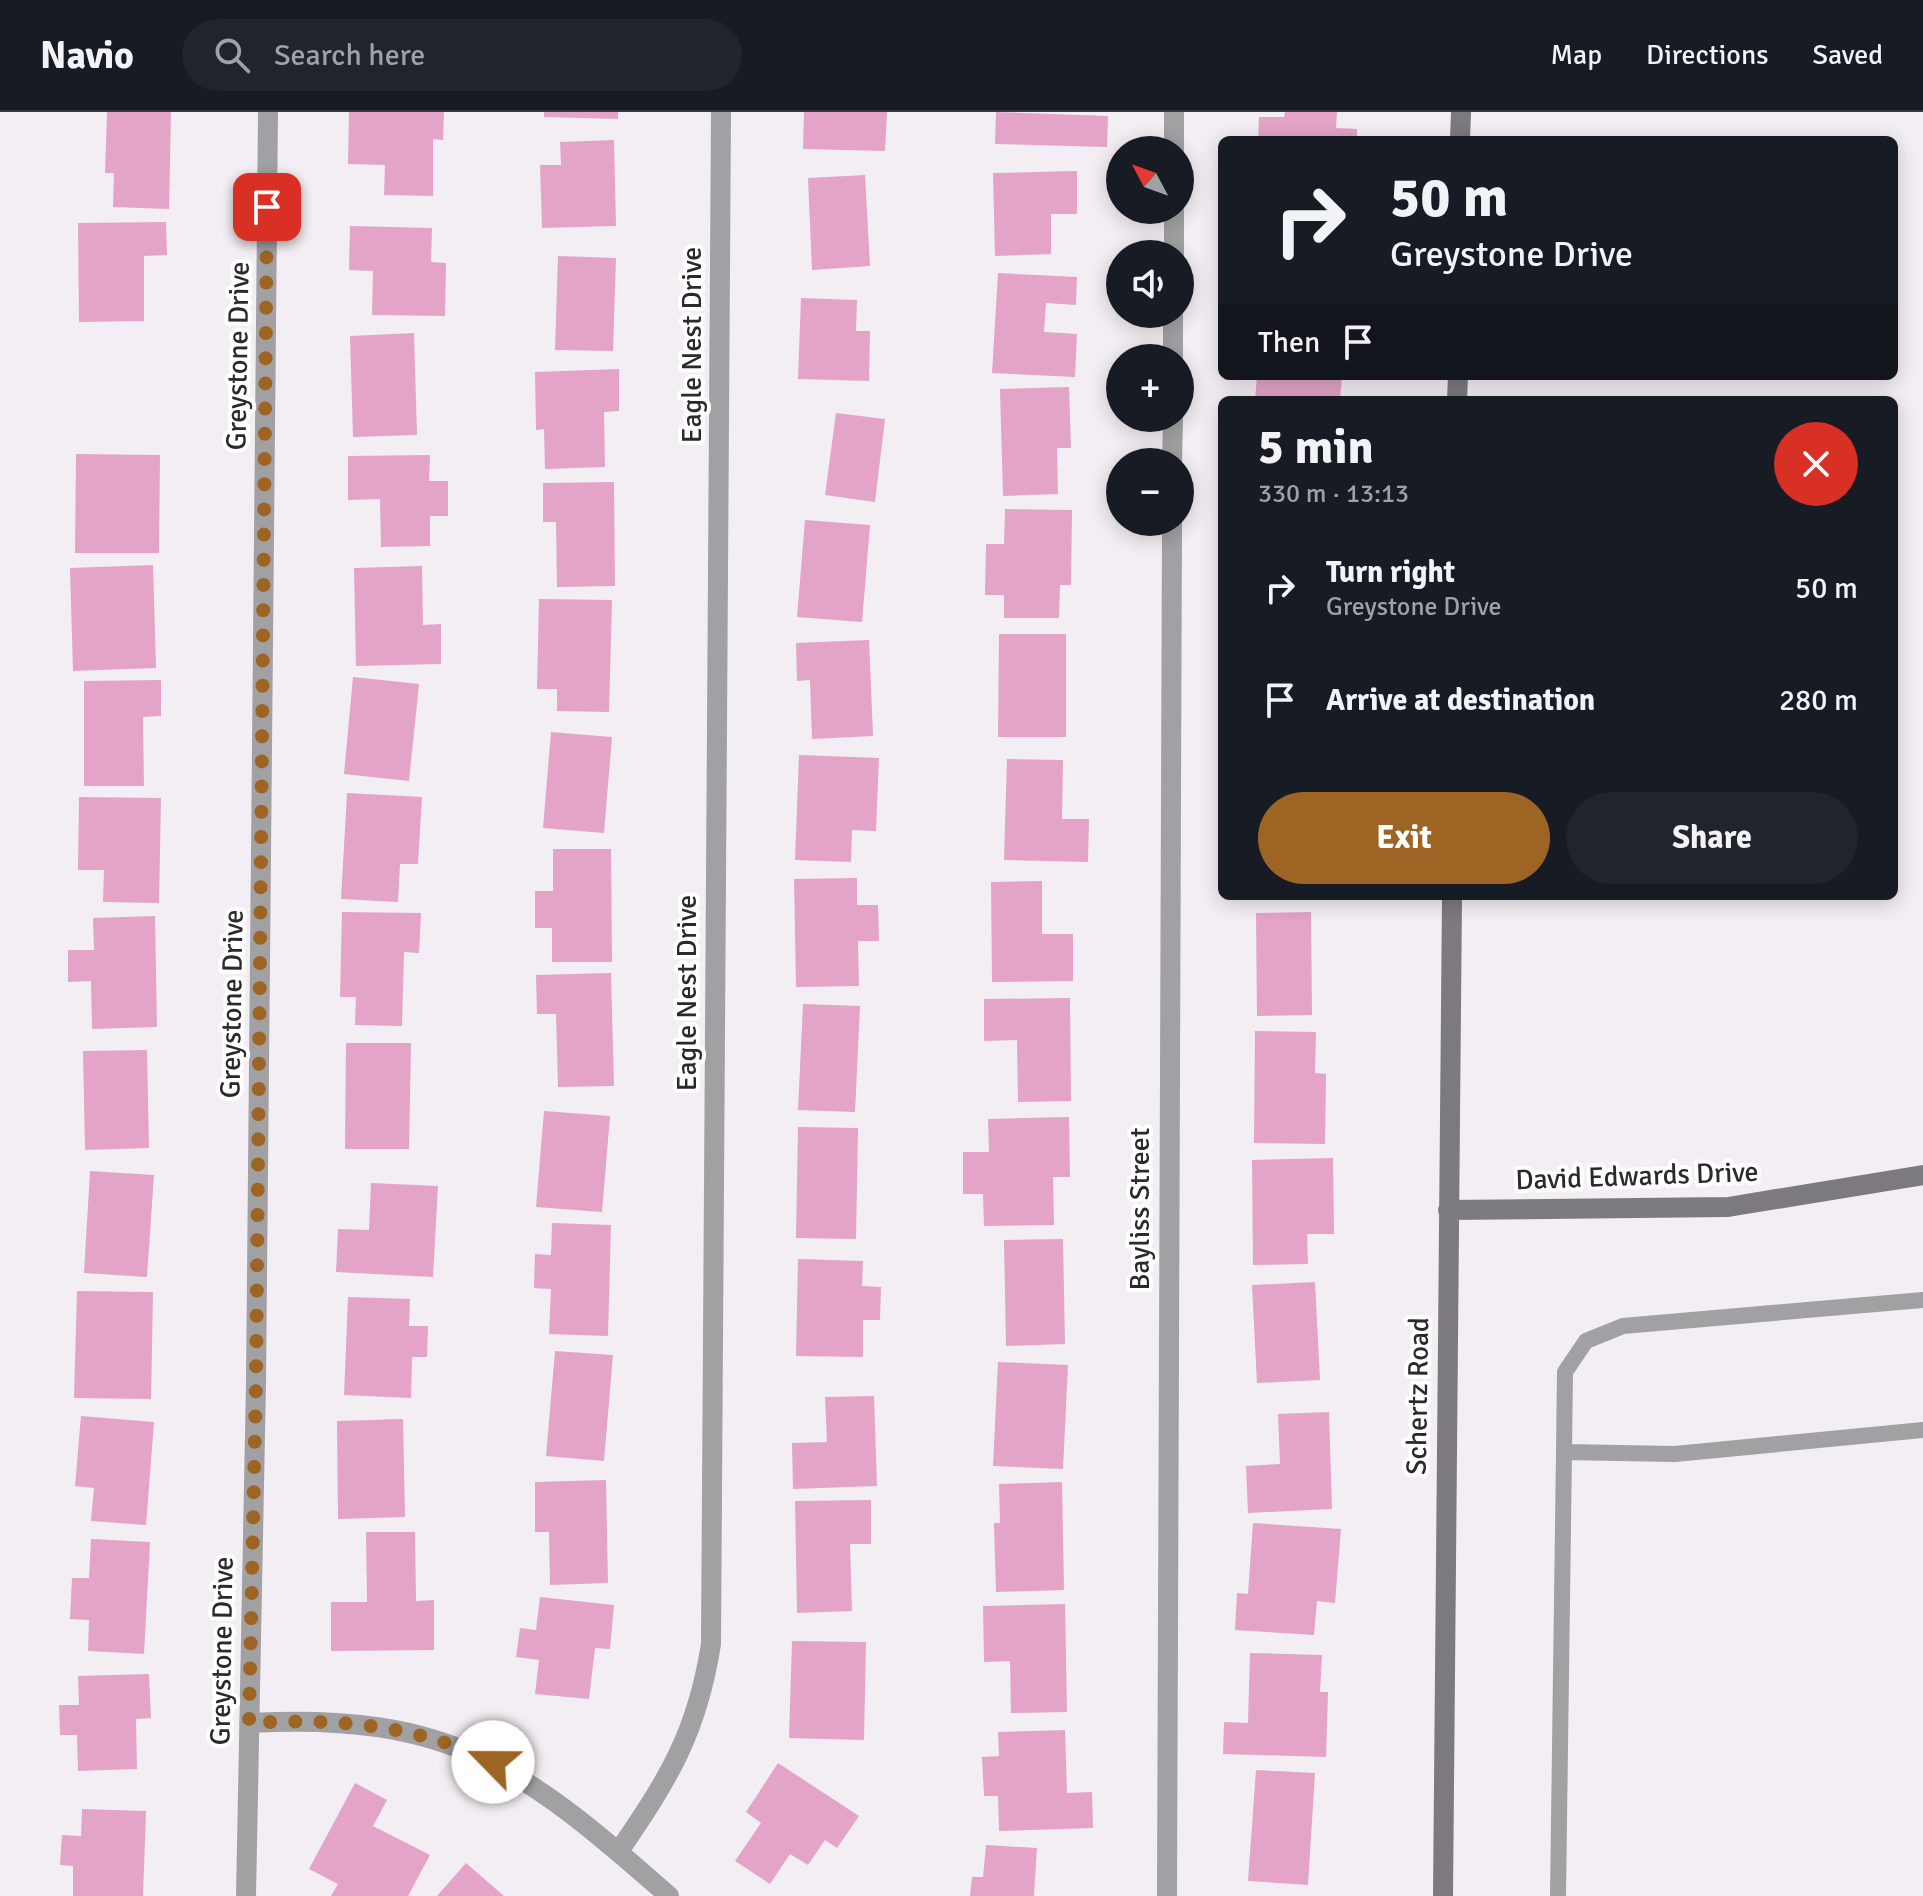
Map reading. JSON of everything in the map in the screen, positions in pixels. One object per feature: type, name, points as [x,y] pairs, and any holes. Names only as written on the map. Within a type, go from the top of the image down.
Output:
[{"type":"street","name":"Greystone Drive","points":[[246,1896],[256,1383],[268,112]]},
{"type":"street","name":"Eagle Nest Drive","points":[[619,1851],[666,1782],[683,1750],[696,1715],[711,1644],[721,112]]},
{"type":"street","points":[[1174,112],[1174,136]]},
{"type":"street","points":[[1460,136],[1461,112]]},
{"type":"street","name":"Bayliss Street","points":[[1167,1896],[1172,536]]},
{"type":"street","name":"Schertz Road","points":[[1443,1896],[1452,900]]},
{"type":"street","name":"David Edwards Drive","points":[[1448,1210],[1728,1207],[1923,1175]]},
{"type":"street","points":[[249,1723],[347,1721],[432,1738],[512,1771],[550,1795],[669,1896]]},
{"type":"lane","points":[[1558,1896],[1565,1372],[1586,1341],[1623,1326],[1923,1300]]},
{"type":"lane","points":[[1564,1452],[1675,1454],[1923,1430]]},
{"type":"building","points":[[107,112],[171,112],[169,209],[113,207],[114,173],[105,173]]},
{"type":"building","points":[[349,112],[444,112],[443,140],[433,139],[433,196],[384,195],[385,165],[348,164]]},
{"type":"building","points":[[544,112],[618,112],[618,119],[544,117]]},
{"type":"building","points":[[804,112],[887,112],[885,151],[803,149]]},
{"type":"building","points":[[996,112],[1108,116],[1106,147],[995,144]]},
{"type":"building","points":[[1285,112],[1337,112],[1336,128],[1357,129],[1357,136],[1258,136],[1259,117],[1284,117]]},
{"type":"building","points":[[614,140],[616,226],[542,228],[540,165],[561,165],[560,142]]},
{"type":"building","points":[[1077,171],[1077,214],[1051,214],[1051,254],[995,256],[993,173]]},
{"type":"building","points":[[865,175],[870,266],[812,270],[808,178]]},
{"type":"building","points":[[166,222],[167,255],[144,256],[144,321],[79,322],[78,223]]},
{"type":"building","points":[[350,226],[432,228],[431,262],[446,263],[445,316],[372,315],[373,271],[349,270]]},
{"type":"building","points":[[558,256],[616,258],[613,351],[555,350]]},
{"type":"building","points":[[998,273],[1077,277],[1076,305],[1046,303],[1044,332],[1077,334],[1075,377],[992,373]]},
{"type":"building","points":[[801,298],[857,300],[856,331],[870,331],[869,381],[798,379]]},
{"type":"building","points":[[414,333],[417,435],[353,437],[350,336]]},
{"type":"building","points":[[619,369],[619,411],[604,412],[605,467],[545,469],[544,429],[536,430],[535,372]]},
{"type":"building","points":[[1257,380],[1342,380],[1340,396],[1255,396]]},
{"type":"building","points":[[1069,387],[1071,448],[1057,448],[1058,494],[1003,496],[1000,389]]},
{"type":"building","points":[[836,413],[885,419],[875,502],[825,495]]},
{"type":"building","points":[[76,454],[160,455],[159,553],[75,553]]},
{"type":"building","points":[[430,455],[429,481],[448,481],[448,516],[430,516],[430,546],[381,547],[380,499],[348,500],[348,456]]},
{"type":"building","points":[[614,482],[615,586],[557,587],[556,522],[543,522],[543,483]]},
{"type":"building","points":[[1005,509],[1072,510],[1071,585],[1060,585],[1059,618],[1004,618],[1004,595],[985,595],[986,544],[1004,544]]},
{"type":"building","points":[[805,520],[870,525],[862,622],[797,617]]},
{"type":"building","points":[[153,565],[156,668],[73,671],[70,568]]},
{"type":"building","points":[[422,566],[423,625],[441,624],[441,664],[356,666],[354,568]]},
{"type":"building","points":[[539,599],[612,600],[609,712],[557,711],[557,689],[537,689]]},
{"type":"building","points":[[999,634],[1066,634],[1066,737],[998,737]]},
{"type":"building","points":[[869,640],[873,736],[812,739],[810,680],[797,681],[796,643]]},
{"type":"building","points":[[353,677],[419,684],[409,781],[344,774]]},
{"type":"building","points":[[161,680],[161,716],[143,717],[144,786],[84,786],[84,681]]},
{"type":"building","points":[[551,732],[612,737],[604,833],[543,828]]},
{"type":"building","points":[[799,755],[879,758],[876,831],[852,830],[851,862],[795,860]]},
{"type":"building","points":[[1007,759],[1063,760],[1062,819],[1089,819],[1088,862],[1004,860]]},
{"type":"building","points":[[347,793],[422,797],[418,864],[400,864],[398,902],[341,899]]},
{"type":"building","points":[[79,797],[161,798],[159,903],[103,902],[104,870],[78,870]]},
{"type":"building","points":[[553,849],[611,849],[612,962],[552,962],[552,928],[535,928],[535,891],[553,891]]},
{"type":"building","points":[[857,878],[857,905],[878,905],[879,941],[858,941],[859,986],[796,987],[794,879]]},
{"type":"building","points":[[1042,881],[1042,934],[1073,934],[1073,981],[992,982],[991,882]]},
{"type":"building","points":[[342,912],[421,913],[419,953],[404,952],[402,1026],[355,1025],[356,997],[340,997]]},
{"type":"building","points":[[1311,912],[1312,1015],[1257,1016],[1256,913]]},
{"type":"building","points":[[155,916],[157,1027],[92,1029],[91,981],[68,982],[68,950],[94,950],[93,918]]},
{"type":"building","points":[[611,973],[614,1086],[558,1087],[556,1014],[537,1014],[536,975]]},
{"type":"building","points":[[1070,998],[1071,1101],[1018,1102],[1017,1040],[984,1041],[984,999]]},
{"type":"building","points":[[803,1004],[860,1006],[855,1112],[798,1110]]},
{"type":"building","points":[[1255,1031],[1316,1032],[1315,1073],[1326,1074],[1325,1144],[1254,1143]]},
{"type":"building","points":[[346,1043],[411,1043],[409,1149],[345,1149]]},
{"type":"building","points":[[147,1050],[149,1148],[85,1150],[83,1051]]},
{"type":"building","points":[[544,1111],[610,1116],[602,1212],[536,1207]]},
{"type":"building","points":[[1069,1117],[1070,1177],[1053,1177],[1054,1225],[984,1226],[983,1194],[963,1194],[963,1152],[989,1152],[988,1119]]},
{"type":"building","points":[[798,1127],[858,1128],[856,1239],[796,1238]]},
{"type":"building","points":[[1333,1158],[1334,1234],[1307,1234],[1308,1264],[1253,1265],[1252,1160]]},
{"type":"building","points":[[90,1171],[154,1175],[147,1277],[84,1273]]},
{"type":"building","points":[[371,1183],[438,1186],[433,1277],[336,1272],[338,1229],[369,1230]]},
{"type":"building","points":[[552,1223],[611,1225],[608,1336],[549,1334],[551,1289],[534,1288],[535,1254],[551,1255]]},
{"type":"building","points":[[1063,1239],[1065,1344],[1006,1346],[1004,1240]]},
{"type":"building","points":[[798,1259],[863,1261],[862,1286],[881,1287],[880,1320],[863,1320],[863,1357],[796,1356]]},
{"type":"building","points":[[1315,1282],[1320,1380],[1257,1383],[1252,1285]]},
{"type":"building","points":[[77,1291],[153,1292],[151,1399],[74,1398]]},
{"type":"building","points":[[348,1297],[410,1299],[409,1326],[428,1326],[427,1357],[412,1357],[411,1398],[344,1395]]},
{"type":"building","points":[[555,1351],[613,1355],[604,1461],[546,1456]]},
{"type":"building","points":[[998,1362],[1068,1365],[1063,1469],[993,1466]]},
{"type":"building","points":[[874,1396],[877,1486],[793,1489],[792,1443],[827,1442],[825,1397]]},
{"type":"building","points":[[1329,1412],[1332,1509],[1248,1513],[1246,1466],[1280,1464],[1278,1414]]},
{"type":"building","points":[[81,1416],[154,1422],[146,1525],[91,1521],[94,1488],[75,1486]]},
{"type":"building","points":[[403,1419],[405,1517],[338,1519],[337,1421]]},
{"type":"building","points":[[606,1480],[608,1583],[550,1585],[549,1532],[535,1532],[535,1482]]},
{"type":"building","points":[[1062,1482],[1064,1590],[996,1592],[994,1523],[1000,1523],[999,1484]]},
{"type":"building","points":[[871,1500],[871,1544],[850,1544],[852,1611],[797,1613],[795,1501]]},
{"type":"building","points":[[1253,1523],[1341,1529],[1335,1603],[1317,1601],[1314,1635],[1235,1630],[1237,1593],[1248,1594]]},
{"type":"building","points":[[366,1532],[415,1532],[416,1601],[434,1600],[434,1650],[331,1651],[331,1602],[367,1602]]},
{"type":"building","points":[[91,1539],[150,1542],[144,1654],[88,1651],[89,1620],[70,1619],[72,1578],[89,1578]]},
{"type":"building","points":[[540,1597],[614,1605],[610,1649],[595,1648],[589,1699],[535,1694],[539,1660],[516,1657],[520,1628],[536,1630]]},
{"type":"building","points":[[1065,1604],[1067,1712],[1011,1713],[1010,1661],[984,1662],[983,1606]]},
{"type":"building","points":[[792,1641],[866,1642],[864,1740],[789,1738]]},
{"type":"building","points":[[1250,1653],[1322,1655],[1320,1692],[1328,1692],[1326,1757],[1223,1754],[1224,1722],[1248,1723]]},
{"type":"building","points":[[149,1674],[151,1718],[136,1719],[137,1769],[78,1771],[77,1735],[60,1735],[59,1705],[79,1705],[78,1676]]},
{"type":"building","points":[[1065,1730],[1067,1793],[1092,1792],[1093,1828],[999,1831],[998,1796],[984,1796],[982,1757],[999,1756],[998,1732]]},
{"type":"building","points":[[778,1763],[859,1816],[837,1848],[825,1840],[808,1865],[790,1854],[770,1884],[735,1861],[761,1823],[746,1812]]},
{"type":"building","points":[[1256,1770],[1315,1773],[1308,1885],[1248,1881]]},
{"type":"building","points":[[355,1783],[387,1800],[373,1826],[430,1855],[408,1896],[331,1896],[338,1884],[309,1869]]},
{"type":"building","points":[[82,1809],[146,1811],[143,1896],[73,1896],[73,1866],[60,1865],[62,1835],[81,1836]]},
{"type":"building","points":[[986,1845],[1037,1848],[1034,1896],[970,1896],[972,1877],[983,1877]]},
{"type":"building","points":[[466,1863],[504,1896],[437,1896]]},
{"type":"route","points":[[267,207],[256,1383],[249,1723],[347,1721],[390,1727],[432,1738],[493,1762]]}]
